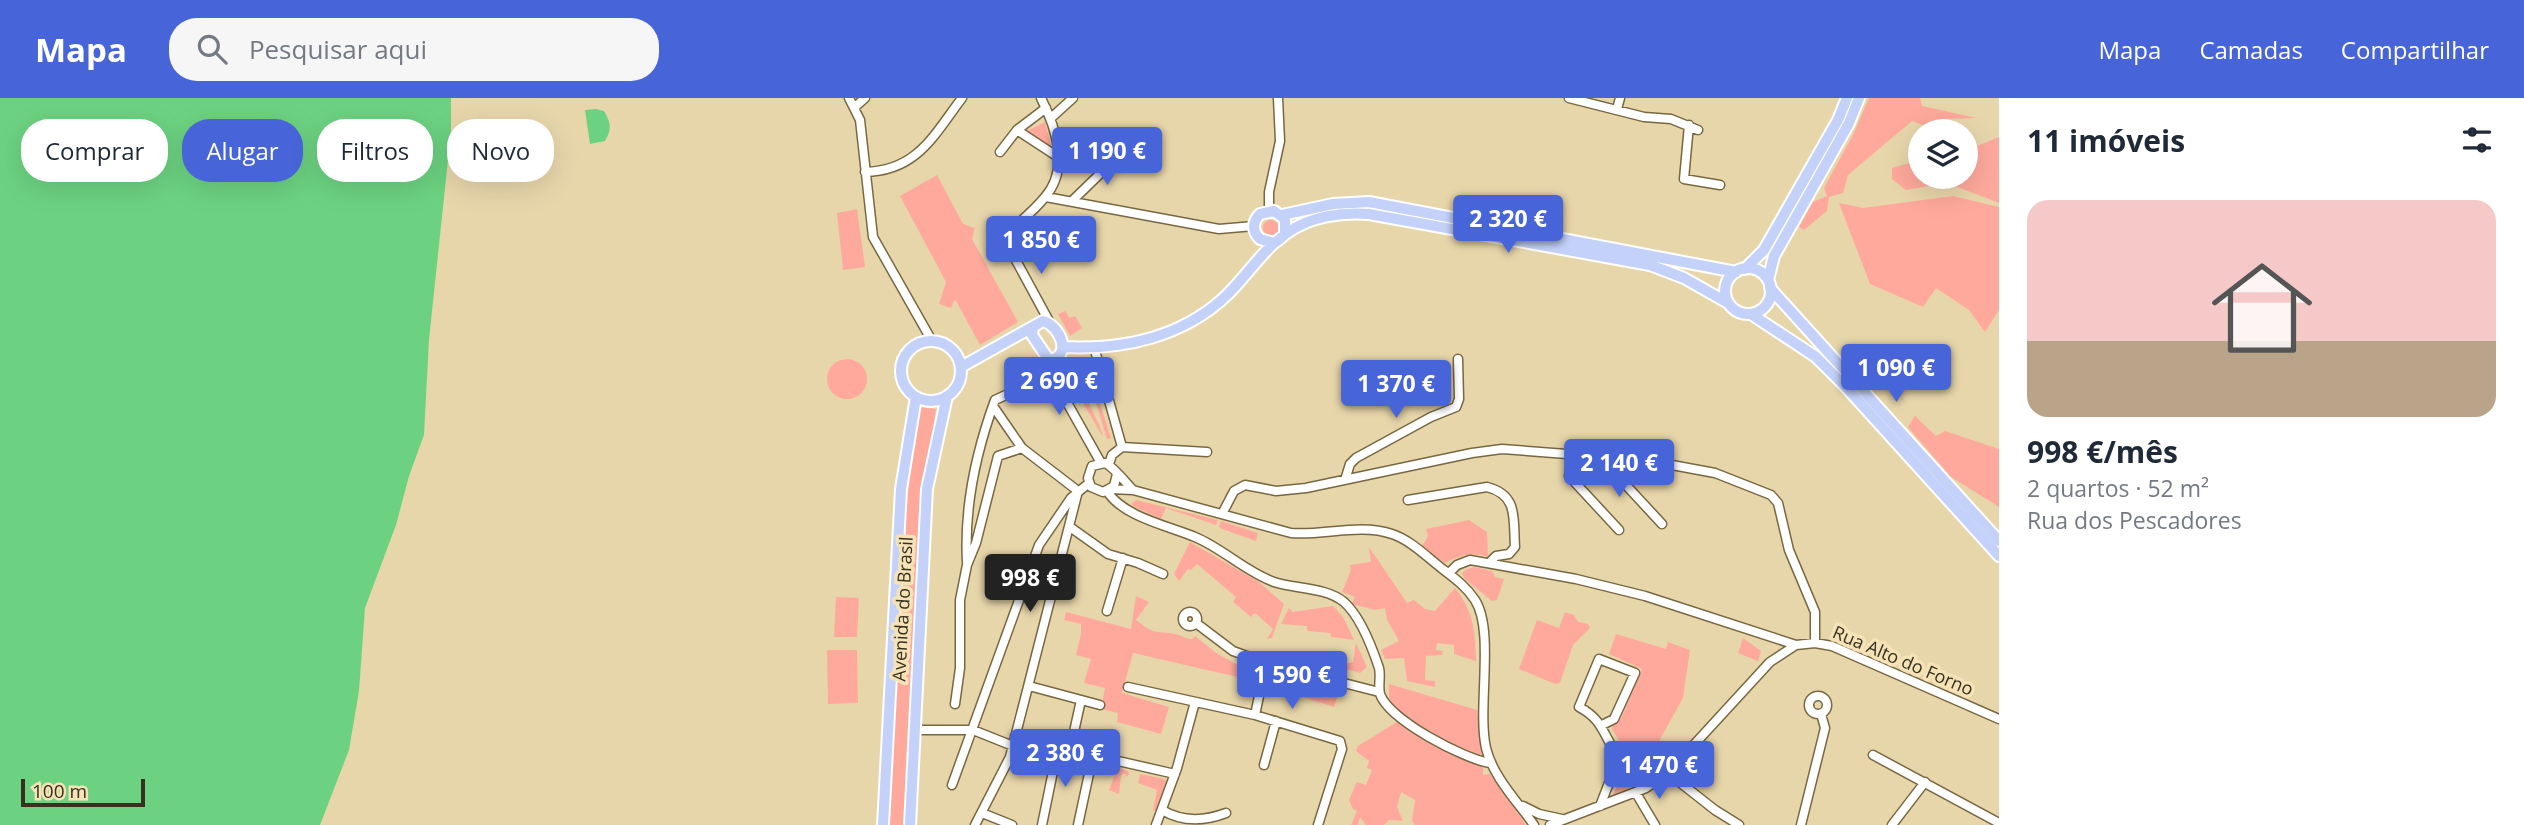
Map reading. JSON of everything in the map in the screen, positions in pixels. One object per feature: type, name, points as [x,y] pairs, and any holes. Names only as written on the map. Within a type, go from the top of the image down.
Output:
[{"type":"main road","points":[[1728,303],[1726,286],[1730,278],[1763,250],[1838,120],[1846,98]]},
{"type":"main road","points":[[1751,314],[1766,305],[1774,256],[1849,123],[1859,98]]},
{"type":"main road","points":[[1258,257],[1255,231],[1257,217],[1269,210],[1282,215],[1333,204],[1368,202],[1762,273],[1999,541]]},
{"type":"main road","points":[[1063,347],[1094,347],[1150,339],[1192,321],[1227,295],[1258,257],[1285,233],[1323,217],[1344,214],[1369,214],[1650,265],[1684,278],[1728,303],[1734,310],[1751,314],[1816,357],[1999,556]]},
{"type":"main road","points":[[1282,215],[1286,224],[1285,233]]},
{"type":"main road","points":[[1255,231],[1264,242],[1274,243]]},
{"type":"main road","points":[[961,367],[1039,322],[1050,323],[1063,347]]},
{"type":"main road","points":[[1034,327],[1032,335],[1035,343],[1049,360],[1057,358],[1063,347]]},
{"type":"main road","points":[[1014,338],[1035,343]]},
{"type":"main road","points":[[932,341],[949,347],[957,356],[961,367],[958,384],[947,397],[929,401],[916,397],[903,380],[903,360],[913,347],[932,341]]},
{"type":"main road","name":"Avenida do Brasil","points":[[883,825],[901,489],[916,397]]},
{"type":"main road","name":"Avenida do Brasil","points":[[910,825],[927,489],[947,397]]},
{"type":"street","points":[[849,98],[860,120],[873,237],[932,341]]},
{"type":"street","points":[[855,107],[865,98]]},
{"type":"street","points":[[865,172],[889,170],[917,154],[962,98]]},
{"type":"street","points":[[1041,98],[1056,131],[1056,178],[1046,197],[1005,236],[1050,323]]},
{"type":"street","points":[[1051,118],[1073,98]]},
{"type":"street","points":[[1269,210],[1269,192],[1280,141],[1278,98]]},
{"type":"street","points":[[1569,98],[1644,117],[1671,119],[1698,130]]},
{"type":"street","points":[[1617,109],[1620,98]]},
{"type":"street","points":[[1000,152],[1017,130],[1046,108]]},
{"type":"street","points":[[1689,125],[1684,179],[1720,185]]},
{"type":"street","points":[[1017,130],[1058,157]]},
{"type":"street","points":[[1072,201],[1107,167],[1111,156]]},
{"type":"street","points":[[1046,197],[1219,229],[1255,231]]},
{"type":"street","points":[[1094,347],[1122,447]]},
{"type":"street","points":[[1345,480],[1350,464],[1356,458],[1438,413],[1455,407],[1459,399],[1458,359]]},
{"type":"street","points":[[1049,360],[1051,374],[1105,463],[1133,490]]},
{"type":"street","points":[[967,565],[971,484],[978,454],[995,400],[1008,394]]},
{"type":"street","points":[[993,406],[1022,448],[1078,491]]},
{"type":"street","points":[[1208,452],[1122,447],[1105,463],[1089,470],[1089,483],[1094,490],[1133,490],[1290,533],[1305,535],[1370,530],[1391,534],[1408,542],[1463,584],[1477,602],[1485,626],[1483,724],[1490,762],[1535,825]]},
{"type":"street","points":[[955,704],[960,668],[960,600],[967,565],[976,543],[998,456],[1022,448]]},
{"type":"street","points":[[1222,514],[1234,491],[1245,485],[1276,491],[1306,488],[1502,449],[1645,460],[1715,473],[1771,495],[1778,503],[1789,550],[1815,612],[1815,643]]},
{"type":"street","points":[[1572,454],[1569,476],[1619,530]]},
{"type":"street","points":[[1610,457],[1612,470],[1662,524]]},
{"type":"street","points":[[1109,490],[1116,483],[1116,474]]},
{"type":"street","points":[[952,785],[1039,545],[1078,491],[1089,483]]},
{"type":"street","points":[[1408,500],[1487,487],[1506,495],[1512,505],[1515,547],[1510,554],[1496,556],[1489,563]]},
{"type":"street","points":[[1109,490],[1115,501],[1128,509],[1159,524],[1197,537],[1273,582],[1317,591],[1342,600],[1359,622],[1379,669],[1379,692],[1389,708],[1440,742],[1490,762]]},
{"type":"street","points":[[1128,509],[1126,500],[1133,490]]},
{"type":"street","points":[[975,825],[1010,757],[1078,491]]},
{"type":"street","points":[[1070,527],[1108,554],[1163,574]]},
{"type":"street","points":[[1107,611],[1123,558]]},
{"type":"street","points":[[1448,573],[1457,565],[1470,560],[1576,579],[1645,596],[1796,645]]},
{"type":"street","points":[[1196,622],[1233,651],[1266,663],[1379,692]]},
{"type":"street","name":"Rua Alto do Forno","points":[[1535,825],[1550,821],[1560,822],[1636,793],[1668,774],[1770,662],[1796,645],[1815,643],[1832,646],[1999,719]]},
{"type":"street","points":[[1602,725],[1614,719],[1635,673],[1600,659],[1579,707],[1590,712],[1602,725],[1619,757],[1655,782]]},
{"type":"street","points":[[1255,715],[1266,663]]},
{"type":"street","points":[[1029,686],[1100,705]]},
{"type":"street","points":[[1128,687],[1255,715],[1340,741],[1342,749],[1318,825]]},
{"type":"street","points":[[1070,750],[1081,700]]},
{"type":"street","points":[[1156,825],[1175,774],[1195,702]]},
{"type":"street","points":[[1801,825],[1825,728],[1821,714]]},
{"type":"street","points":[[1264,765],[1276,722]]},
{"type":"street","points":[[915,730],[973,730],[1013,746]]},
{"type":"street","points":[[1015,736],[1175,774]]},
{"type":"street","points":[[1042,825],[1058,747]]},
{"type":"street","points":[[1078,825],[1093,755]]},
{"type":"street","points":[[1873,755],[1999,823]]},
{"type":"street","points":[[1600,806],[1619,757]]},
{"type":"street","points":[[1668,774],[1739,825]]},
{"type":"street","points":[[1892,825],[1924,782]]},
{"type":"street","points":[[1636,793],[1655,825]]},
{"type":"street","points":[[1517,801],[1550,821]]},
{"type":"street","points":[[1162,810],[1170,815],[1200,820],[1226,813]]},
{"type":"street","points":[[982,813],[1012,825]]},
{"type":"shaded area","points":[[0,98],[451,98],[451,119],[447,119],[447,169],[429,340],[424,435],[409,476],[396,525],[365,608],[359,691],[349,750],[320,825],[0,825]]},
{"type":"shaded area","points":[[1869,98],[1920,98],[1922,106],[1976,118],[1908,119],[1908,124],[1848,175],[1843,193],[1829,197],[1827,211],[1804,230],[1799,227],[1813,202],[1827,196],[1824,188],[1853,135]]},
{"type":"shaded area","points":[[585,110],[604,111],[610,129],[605,141],[590,144]]},
{"type":"shaded area","points":[[1045,122],[1052,150],[1025,132]]},
{"type":"shaded area","points":[[1999,137],[1999,203],[1963,189],[1978,189],[1978,146]]},
{"type":"shaded area","points":[[1908,163],[1908,189],[1912,189],[1906,190],[1892,179],[1892,168]]},
{"type":"shaded area","points":[[937,175],[963,224],[975,228],[972,239],[1018,322],[980,345],[955,299],[951,308],[939,304],[946,282],[900,196]]},
{"type":"shaded area","points":[[1953,196],[1999,207],[1999,310],[1985,332],[1969,310],[1936,288],[1923,307],[1870,284],[1839,203],[1863,208]]},
{"type":"shaded area","points":[[857,209],[865,267],[843,270],[837,213]]},
{"type":"shaded area","points":[[1271,220],[1277,222],[1277,234],[1271,236],[1265,234],[1263,228],[1265,222]]},
{"type":"shaded area","points":[[1065,311],[1070,318],[1075,316],[1082,328],[1070,336],[1058,314]]},
{"type":"shaded area","points":[[847,359],[861,365],[867,379],[861,393],[847,399],[833,393],[827,379],[833,365]]},
{"type":"shaded area","points":[[1071,359],[1086,360],[1111,438],[1107,439],[1088,376],[1068,364]]},
{"type":"shaded area","points":[[1064,371],[1084,384],[1103,437]]},
{"type":"shaded area","points":[[919,407],[936,409],[921,508],[904,825],[888,825],[905,515]]},
{"type":"shaded area","points":[[1915,416],[1936,436],[1945,431],[1999,449],[1999,507],[1951,477],[1908,427]]},
{"type":"shaded area","points":[[1136,500],[1218,520],[1216,525],[1166,508],[1161,519],[1133,506],[1132,503]]},
{"type":"shaded area","points":[[1469,520],[1487,532],[1488,557],[1466,555],[1445,563],[1422,546],[1428,536],[1426,529]]},
{"type":"shaded area","points":[[1221,521],[1258,533],[1256,541],[1222,529],[1219,527]]},
{"type":"shaded area","points":[[1190,542],[1259,582],[1284,604],[1272,638],[1267,639],[1273,629],[1255,613],[1251,617],[1233,602],[1236,597],[1197,564],[1191,570],[1188,569],[1179,581],[1174,574]]},
{"type":"shaded area","points":[[1369,547],[1407,603],[1414,600],[1425,609],[1435,611],[1455,588],[1472,622],[1476,661],[1454,654],[1454,645],[1437,643],[1436,650],[1443,651],[1442,655],[1426,656],[1425,680],[1435,681],[1435,687],[1407,681],[1404,658],[1385,659],[1381,650],[1399,641],[1387,620],[1385,608],[1375,610],[1352,604],[1355,597],[1342,592],[1351,570],[1350,565],[1371,562]]},
{"type":"shaded area","points":[[1474,567],[1492,571],[1495,577],[1504,579],[1497,600],[1492,601],[1465,579],[1462,574],[1465,570]]},
{"type":"shaded area","points":[[1136,596],[1149,602],[1136,620],[1148,628],[1190,639],[1195,636],[1241,667],[1246,663],[1260,668],[1249,665],[1243,668],[1242,678],[1133,653],[1122,693],[1169,707],[1161,734],[1117,722],[1118,713],[1101,709],[1105,688],[1084,683],[1091,659],[1076,655],[1081,624],[1064,620],[1066,612],[1131,629]]},
{"type":"shaded area","points":[[836,597],[859,598],[857,637],[834,637]]},
{"type":"shaded area","points":[[1333,606],[1343,617],[1354,640],[1331,637],[1330,633],[1307,631],[1307,626],[1281,624],[1289,608],[1293,612]]},
{"type":"shaded area","points":[[1565,612],[1574,615],[1578,622],[1588,624],[1590,628],[1573,645],[1560,683],[1555,684],[1519,669],[1537,620],[1559,628]]},
{"type":"shaded area","points":[[1616,634],[1666,649],[1668,642],[1690,650],[1683,698],[1644,768],[1628,755],[1612,729],[1621,719],[1642,669],[1609,654]]},
{"type":"shaded area","points":[[1743,638],[1761,651],[1758,661],[1738,653]]},
{"type":"shaded area","points":[[1356,643],[1367,667],[1360,673],[1343,668],[1344,664],[1353,662]]},
{"type":"shaded area","points":[[827,650],[857,650],[858,703],[828,704]]},
{"type":"shaded area","points":[[1274,671],[1283,673],[1281,679],[1338,695],[1334,707],[1291,693],[1284,683],[1270,679]]},
{"type":"shaded area","points":[[1389,684],[1477,710],[1482,757],[1455,747],[1393,708],[1389,697]]},
{"type":"shaded area","points":[[1400,720],[1483,764],[1483,775],[1490,774],[1526,825],[1415,825],[1412,821],[1415,800],[1401,792],[1397,807],[1403,821],[1389,820],[1384,825],[1366,825],[1360,817],[1358,825],[1351,825],[1357,811],[1349,800],[1357,782],[1366,785],[1372,770],[1367,768],[1369,761],[1356,751],[1358,746]]},
{"type":"shaded area","points":[[1620,764],[1647,780],[1613,795],[1624,770]]},
{"type":"shaded area","points":[[1118,767],[1129,772],[1128,777],[1124,773],[1121,775],[1119,794],[1109,790]]},
{"type":"shaded area","points":[[1140,774],[1165,779],[1167,782],[1158,812],[1153,810],[1157,790],[1138,783]]}]
